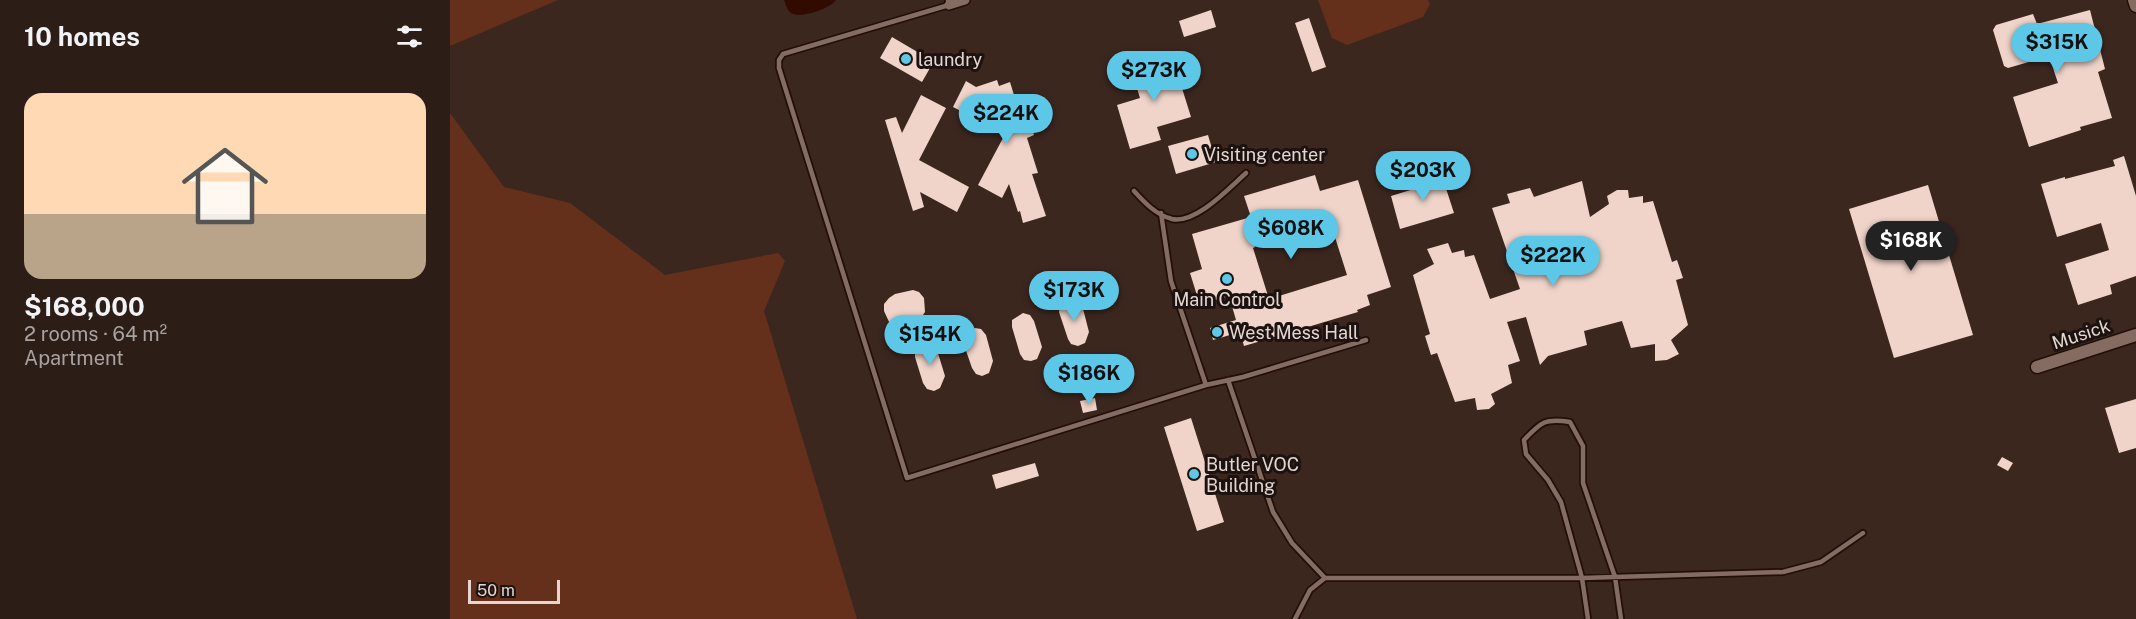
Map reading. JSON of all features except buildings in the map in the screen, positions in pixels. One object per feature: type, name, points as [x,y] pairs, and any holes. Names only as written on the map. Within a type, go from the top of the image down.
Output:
[{"type":"street","points":[[949,2],[965,0]]},
{"type":"street","points":[[2134,0],[2136,6]]},
{"type":"street","name":"Musick","points":[[2037,367],[2136,335]]},
{"type":"lane","points":[[949,2],[783,54],[779,60],[779,68],[907,478],[1206,385],[1366,340]]},
{"type":"lane","points":[[1134,191],[1149,207],[1172,219],[1193,216],[1246,173]]},
{"type":"lane","points":[[1161,213],[1171,281],[1206,385]]},
{"type":"lane","points":[[1228,380],[1273,512],[1293,543],[1325,578]]},
{"type":"lane","points":[[1588,619],[1582,578],[1562,502],[1548,480],[1526,454],[1524,440],[1540,423],[1553,419],[1570,422],[1583,446],[1583,483],[1615,577],[1621,619]]},
{"type":"lane","points":[[1295,619],[1310,590],[1325,578],[1582,578],[1782,572],[1821,562],[1863,533]]},
{"type":"shaded area","points":[[450,0],[558,0],[450,46]]},
{"type":"shaded area","points":[[784,0],[836,0],[821,10],[795,15],[788,9]]},
{"type":"shaded area","points":[[1318,0],[1428,0],[1430,4],[1423,17],[1347,45],[1332,38]]},
{"type":"shaded area","points":[[450,113],[504,187],[570,203],[665,275],[778,253],[785,261],[764,311],[857,619],[450,619]]},
{"type":"place","name":"laundry","points":[[906,59]]},
{"type":"place","name":"Visiting center","points":[[1192,154]]},
{"type":"place","name":"Main Control","points":[[1227,279]]},
{"type":"place","name":"West Mess Hall","points":[[1217,332]]},
{"type":"place","name":"Butler VOC Building","points":[[1194,474]]}]
